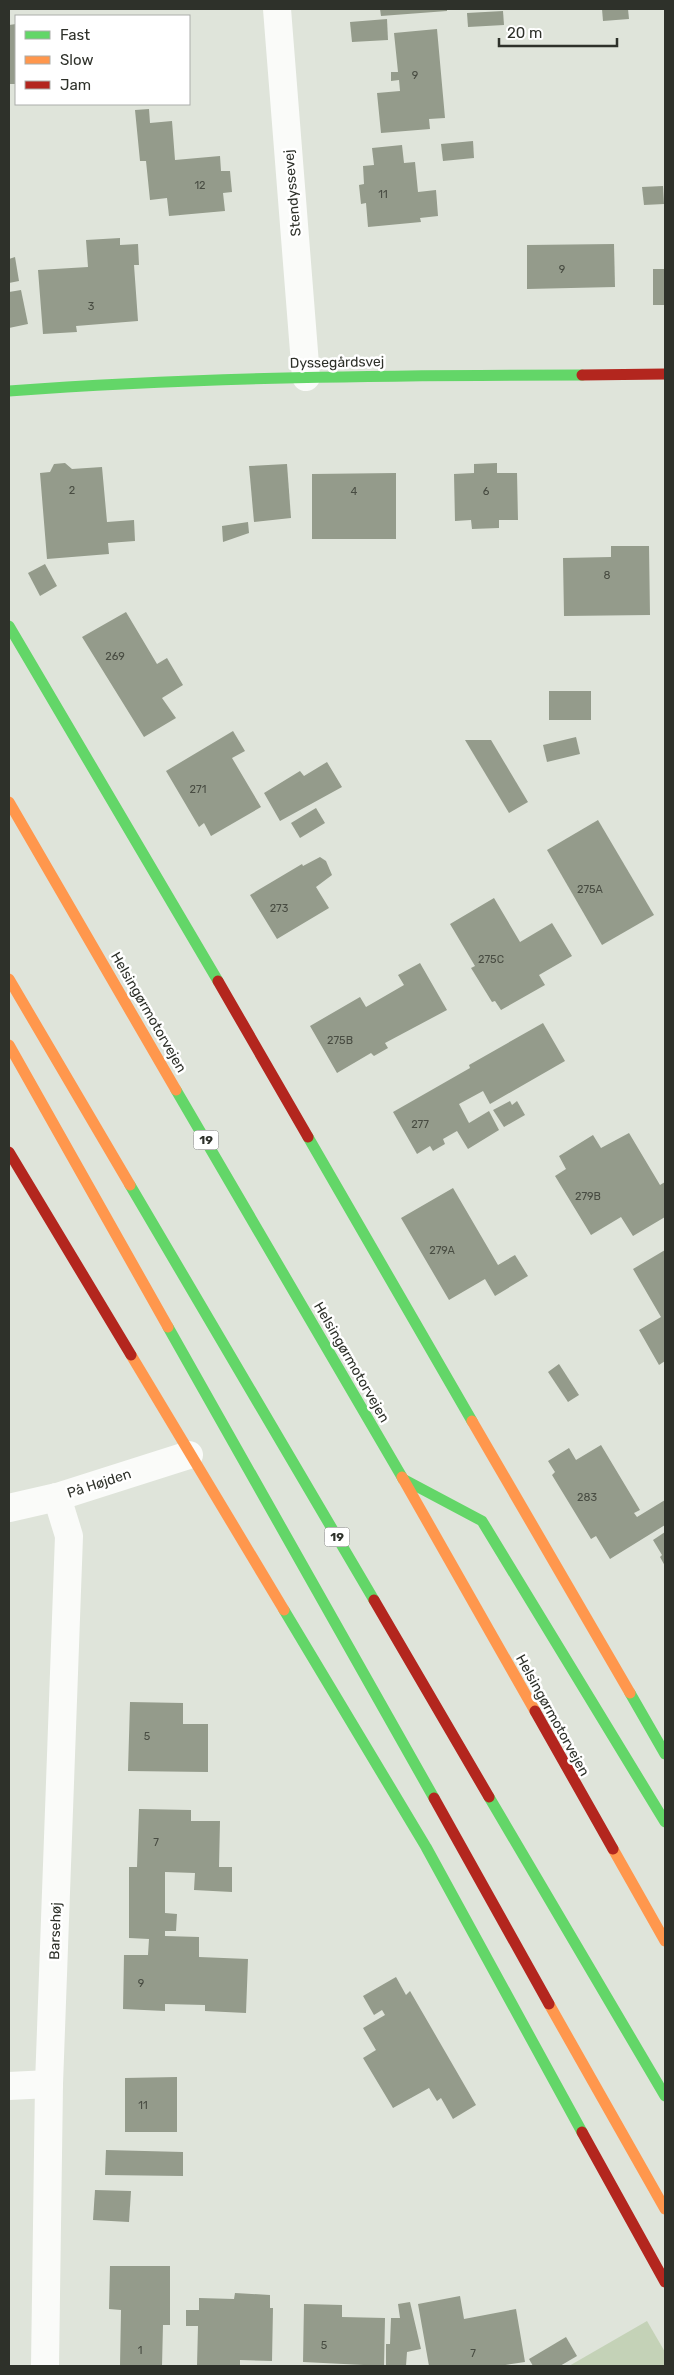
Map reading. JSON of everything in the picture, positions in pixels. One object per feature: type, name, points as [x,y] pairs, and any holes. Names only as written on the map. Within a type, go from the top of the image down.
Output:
[{"type":"main road","name":"Dyssegårdsvej","points":[[9,391],[95,383],[306,377],[665,374]]},
{"type":"main road","points":[[9,626],[237,1014],[665,1754]]},
{"type":"main road","name":"Helsingørmotorvejen","points":[[9,802],[403,1480],[665,1941]]},
{"type":"main road","name":"19","points":[[9,979],[665,2096]]},
{"type":"main road","points":[[9,1045],[665,2210]]},
{"type":"main road","points":[[9,1152],[189,1455],[426,1847],[665,2282]]},
{"type":"main road","points":[[403,1480],[482,1521],[665,1822]]},
{"type":"street","name":"Stendyssevej","points":[[277,9],[306,377]]},
{"type":"street","name":"På Højden","points":[[9,1508],[58,1497],[189,1455]]},
{"type":"street","name":"Barsehøj","points":[[44,2366],[50,2084],[69,1536],[58,1497]]},
{"type":"street","points":[[9,2086],[50,2084]]},
{"type":"green space","points":[[647,2321],[665,2352],[665,2366],[569,2366]]},
{"type":"building","points":[[380,9],[447,9],[447,11],[381,16]]},
{"type":"building","points":[[602,9],[628,9],[629,19],[603,21]]},
{"type":"building","points":[[503,11],[504,25],[468,27],[467,13]]},
{"type":"building","points":[[387,19],[388,40],[352,42],[350,22]]},
{"type":"building","points":[[15,24],[15,84],[9,84],[9,25]]},
{"type":"building","points":[[437,29],[445,118],[429,119],[430,129],[381,133],[377,93],[400,91],[399,80],[391,81],[391,72],[398,72],[394,33]]},
{"type":"building","points":[[149,109],[150,123],[172,121],[175,160],[220,156],[221,171],[230,171],[232,192],[223,193],[225,211],[169,216],[167,198],[150,200],[146,161],[140,161],[135,110]]},
{"type":"building","points":[[473,141],[474,158],[443,161],[441,144]]},
{"type":"building","points":[[402,145],[404,163],[415,162],[418,192],[436,190],[438,216],[420,218],[421,222],[368,227],[366,203],[361,204],[359,185],[364,184],[363,166],[374,165],[372,148]]},
{"type":"building","points":[[663,186],[664,204],[644,205],[642,187]]},
{"type":"building","points":[[120,238],[120,245],[138,244],[139,265],[134,265],[138,321],[76,326],[77,332],[43,334],[38,270],[88,267],[86,240]]},
{"type":"building","points":[[614,244],[615,287],[527,289],[527,245]]},
{"type":"building","points":[[15,257],[19,281],[9,283],[9,259]]},
{"type":"building","points":[[653,269],[665,269],[665,305],[653,305]]},
{"type":"building","points":[[21,290],[28,324],[9,328],[9,292]]},
{"type":"building","points":[[65,463],[72,469],[102,467],[107,522],[134,520],[135,541],[108,543],[109,554],[47,559],[40,473],[50,472],[54,464]]},
{"type":"building","points":[[497,463],[497,473],[517,473],[518,520],[499,520],[499,528],[472,529],[471,520],[455,521],[454,474],[474,473],[474,464]]},
{"type":"building","points":[[287,464],[291,518],[254,522],[249,466]]},
{"type":"building","points":[[396,473],[396,539],[312,539],[312,474]]},
{"type":"building","points":[[248,522],[249,533],[223,542],[222,526]]},
{"type":"building","points":[[611,546],[649,546],[650,615],[564,616],[563,558],[611,557]]},
{"type":"building","points":[[45,564],[57,586],[40,596],[28,573]]},
{"type":"building","points":[[126,612],[157,664],[167,658],[183,685],[162,698],[176,718],[144,737],[82,637]]},
{"type":"building","points":[[549,691],[591,691],[591,720],[549,720]]},
{"type":"building","points":[[233,731],[245,751],[232,758],[261,807],[211,836],[204,823],[199,827],[166,771]]},
{"type":"building","points":[[576,737],[580,754],[547,762],[543,745]]},
{"type":"building","points":[[465,740],[491,740],[528,802],[509,813]]},
{"type":"building","points":[[327,762],[342,787],[280,821],[264,793],[300,771],[304,776]]},
{"type":"building","points":[[316,808],[325,823],[300,838],[291,823]]},
{"type":"building","points":[[598,820],[654,915],[602,945],[547,850]]},
{"type":"building","points":[[320,857],[326,861],[332,875],[316,887],[329,908],[277,939],[250,895],[302,864],[303,866]]},
{"type":"building","points":[[494,898],[520,942],[552,923],[572,956],[539,975],[545,985],[501,1010],[495,1001],[492,1002],[471,968],[475,966],[450,924]]},
{"type":"building","points":[[420,963],[447,1010],[385,1043],[388,1048],[374,1056],[371,1053],[337,1073],[310,1026],[360,997],[366,1007],[404,985],[398,975]]},
{"type":"building","points":[[543,1023],[565,1061],[490,1104],[483,1091],[459,1104],[469,1123],[489,1111],[499,1130],[468,1149],[457,1131],[443,1139],[445,1144],[433,1151],[430,1146],[417,1154],[393,1112],[470,1068],[469,1065]]},
{"type":"building","points":[[510,1101],[512,1105],[517,1101],[525,1115],[504,1127],[493,1110]]},
{"type":"building","points":[[629,1133],[660,1185],[665,1182],[665,1217],[633,1236],[621,1217],[591,1235],[555,1176],[566,1169],[559,1156],[593,1135],[601,1148]]},
{"type":"building","points":[[453,1188],[498,1265],[515,1255],[528,1276],[495,1296],[485,1279],[449,1300],[401,1218]]},
{"type":"building","points":[[665,1250],[665,1361],[659,1365],[639,1330],[661,1317],[633,1269]]},
{"type":"building","points":[[559,1364],[579,1395],[568,1402],[548,1372]]},
{"type":"building","points":[[601,1445],[640,1510],[634,1513],[637,1517],[665,1500],[665,1525],[610,1559],[596,1536],[591,1539],[552,1475],[555,1472],[548,1461],[569,1448],[576,1460]]},
{"type":"building","points":[[665,1532],[665,1566],[660,1557],[662,1555],[653,1540]]},
{"type":"building","points":[[130,1702],[183,1703],[183,1724],[208,1724],[208,1772],[128,1771]]},
{"type":"building","points":[[139,1809],[191,1810],[191,1821],[220,1821],[219,1867],[232,1867],[232,1892],[194,1890],[195,1873],[165,1872],[165,1913],[177,1914],[176,1931],[165,1931],[165,1936],[199,1937],[199,1957],[248,1959],[246,2013],[205,2011],[205,2005],[165,2004],[165,2011],[123,2009],[124,1955],[148,1955],[149,1939],[129,1938],[129,1867],[137,1867]]},
{"type":"building","points":[[396,1977],[406,1995],[410,1991],[476,2105],[453,2119],[441,2098],[437,2101],[429,2088],[393,2108],[363,2058],[376,2050],[363,2028],[385,2015],[382,2010],[374,2015],[363,1996]]},
{"type":"building","points":[[177,2077],[177,2132],[125,2132],[125,2078]]},
{"type":"building","points":[[106,2150],[183,2152],[183,2176],[105,2175]]},
{"type":"building","points":[[95,2190],[131,2191],[129,2222],[93,2220]]},
{"type":"building","points":[[110,2266],[170,2266],[170,2325],[163,2325],[162,2366],[120,2366],[121,2310],[109,2309]]},
{"type":"building","points":[[235,2293],[270,2295],[270,2308],[273,2308],[272,2361],[240,2360],[240,2366],[197,2366],[198,2326],[186,2326],[186,2310],[199,2310],[199,2298],[234,2299]]},
{"type":"building","points":[[460,2296],[464,2319],[516,2309],[525,2362],[499,2366],[429,2366],[418,2304]]},
{"type":"building","points":[[410,2302],[421,2349],[407,2352],[406,2366],[386,2366],[386,2344],[390,2344],[391,2318],[400,2318],[398,2304]]},
{"type":"building","points":[[304,2304],[342,2305],[342,2317],[385,2318],[384,2366],[303,2362]]},
{"type":"building","points":[[566,2337],[577,2356],[560,2366],[533,2366],[529,2359]]},
{"type":"traffic: fast","points":[[9,391],[224,380],[582,375]]},
{"type":"traffic: fast","points":[[9,626],[218,981]]},
{"type":"traffic: fast","points":[[176,1090],[402,1477]]},
{"type":"traffic: fast","points":[[308,1137],[472,1421]]},
{"type":"traffic: fast","points":[[130,1185],[374,1600]]},
{"type":"traffic: fast","points":[[168,1327],[434,1798]]},
{"type":"traffic: fast","points":[[403,1479],[482,1521],[665,1822]]},
{"type":"traffic: fast","points":[[284,1610],[426,1847],[582,2132]]},
{"type":"traffic: fast","points":[[630,1693],[665,1754]]},
{"type":"traffic: fast","points":[[489,1797],[665,2096]]},
{"type":"traffic: slow","points":[[9,802],[176,1090]]},
{"type":"traffic: slow","points":[[9,979],[130,1185]]},
{"type":"traffic: slow","points":[[9,1045],[168,1327]]},
{"type":"traffic: slow","points":[[131,1355],[284,1610]]},
{"type":"traffic: slow","points":[[472,1421],[630,1693]]},
{"type":"traffic: slow","points":[[402,1477],[535,1711]]},
{"type":"traffic: slow","points":[[613,1849],[665,1941]]},
{"type":"traffic: slow","points":[[549,2004],[665,2209]]},
{"type":"traffic: jam","points":[[582,375],[665,374]]},
{"type":"traffic: jam","points":[[218,981],[308,1137]]},
{"type":"traffic: jam","points":[[9,1152],[131,1355]]},
{"type":"traffic: jam","points":[[374,1600],[489,1797]]},
{"type":"traffic: jam","points":[[535,1711],[613,1849]]},
{"type":"traffic: jam","points":[[434,1798],[549,2004]]},
{"type":"traffic: jam","points":[[582,2132],[665,2282]]}]
